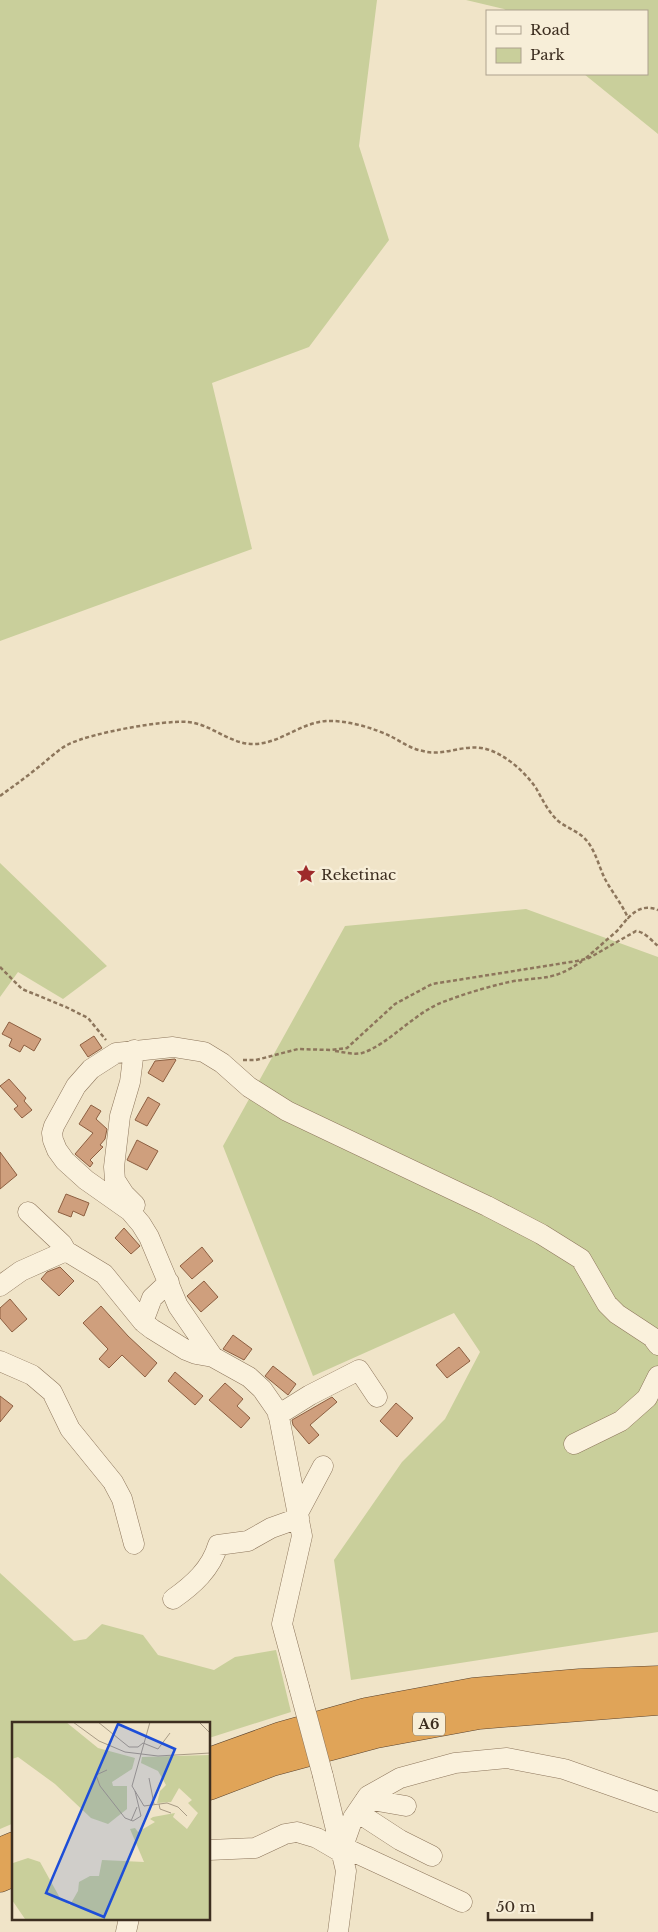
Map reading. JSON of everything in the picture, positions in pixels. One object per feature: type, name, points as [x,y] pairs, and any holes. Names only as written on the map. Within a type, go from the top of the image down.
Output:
[{"type":"highway","name":"A6","points":[[210,1762],[281,1736],[366,1712],[473,1692],[580,1683],[658,1680]]},
{"type":"highway","name":"A6","points":[[210,1786],[272,1762],[376,1734],[479,1715],[658,1701]]},
{"type":"highway","points":[[0,1852],[12,1847]]},
{"type":"highway","points":[[0,1878],[12,1873]]},
{"type":"street","points":[[213,1357],[178,1306],[149,1237],[141,1224],[130,1211],[86,1180],[66,1162],[57,1150],[52,1133],[76,1086],[91,1069],[125,1052],[173,1047],[204,1052],[222,1063],[249,1087],[287,1111],[487,1206],[541,1234],[581,1259],[607,1304],[617,1314],[652,1337],[658,1345]]},
{"type":"street","points":[[125,1052],[130,1082],[120,1116],[116,1145],[115,1180],[124,1194],[140,1210],[141,1224]]},
{"type":"street","points":[[28,1212],[62,1244],[66,1251],[104,1274],[143,1322],[186,1350],[213,1357],[250,1377],[262,1389],[278,1415],[302,1536],[282,1624],[346,1871],[338,1932]]},
{"type":"street","points":[[0,1286],[21,1271],[66,1251]]},
{"type":"street","points":[[143,1322],[152,1298],[169,1282]]},
{"type":"street","points":[[0,1361],[32,1375],[52,1392],[70,1429],[113,1482],[122,1499],[134,1544]]},
{"type":"street","points":[[278,1415],[310,1395],[359,1370],[377,1396]]},
{"type":"street","points":[[574,1444],[621,1421],[647,1398],[658,1376]]},
{"type":"street","points":[[173,1599],[198,1580],[215,1555],[218,1544],[248,1541],[270,1528],[298,1516],[323,1466]]},
{"type":"street","points":[[342,1850],[361,1806],[368,1796],[400,1778],[455,1762],[507,1758],[564,1769],[658,1802]]},
{"type":"street","points":[[361,1806],[406,1806]]},
{"type":"street","points":[[361,1806],[400,1840],[432,1856]]},
{"type":"street","points":[[210,1850],[255,1848],[285,1834],[297,1832],[317,1838],[462,1902]]},
{"type":"path","points":[[0,796],[68,744],[100,734],[172,722],[188,722],[205,726],[232,740],[246,744],[269,742],[314,723],[327,721],[339,722],[374,731],[424,752],[476,747],[488,749],[511,762],[534,786],[555,818],[581,835],[588,842],[604,877],[628,918]]},
{"type":"path","points":[[331,1050],[347,1048],[396,1004],[432,984],[585,959],[635,911],[642,908],[658,910]]},
{"type":"path","points":[[242,1060],[256,1060],[298,1049],[331,1050],[353,1054],[362,1053],[374,1048],[423,1012],[442,1002],[481,989],[511,982],[547,978],[569,970],[636,931],[639,931],[658,946]]},
{"type":"path","points":[[0,967],[22,989],[88,1018],[125,1052]]},
{"type":"green space","points":[[0,0],[377,0],[359,146],[389,240],[309,347],[212,383],[252,549],[0,641]]},
{"type":"green space","points":[[466,0],[658,0],[658,134],[585,75],[648,75],[648,10],[504,9]]},
{"type":"green space","points":[[0,863],[107,966],[63,999],[18,972],[0,997]]},
{"type":"green space","points":[[526,909],[658,957],[658,1632],[351,1680],[334,1560],[402,1462],[445,1419],[480,1352],[454,1313],[313,1376],[223,1146],[345,926]]},
{"type":"green space","points":[[0,1573],[74,1641],[86,1639],[102,1624],[143,1635],[158,1655],[214,1670],[235,1657],[276,1650],[291,1712],[210,1738],[210,1722],[12,1722],[12,1824],[0,1829]]},
{"type":"building","points":[[9,1022],[41,1039],[34,1051],[24,1045],[20,1052],[9,1046],[12,1039],[2,1034]]},
{"type":"building","points":[[94,1036],[102,1048],[88,1057],[80,1045]]},
{"type":"building","points":[[175,1059],[163,1082],[148,1073],[155,1061]]},
{"type":"building","points":[[9,1079],[26,1098],[24,1101],[32,1110],[22,1118],[14,1109],[18,1106],[0,1086]]},
{"type":"building","points":[[148,1097],[160,1104],[147,1126],[135,1120]]},
{"type":"building","points":[[91,1105],[101,1111],[96,1119],[107,1129],[105,1139],[100,1145],[103,1147],[90,1160],[93,1163],[90,1167],[75,1154],[93,1133],[79,1124]]},
{"type":"building","points":[[137,1140],[158,1151],[147,1170],[127,1160]]},
{"type":"building","points":[[0,1152],[17,1175],[0,1189]]},
{"type":"building","points":[[66,1194],[89,1203],[84,1216],[73,1211],[71,1217],[58,1212]]},
{"type":"building","points":[[124,1228],[140,1246],[131,1254],[115,1238]]},
{"type":"building","points":[[202,1247],[213,1261],[192,1279],[180,1266]]},
{"type":"building","points":[[60,1267],[74,1281],[59,1296],[41,1279],[47,1272]]},
{"type":"building","points":[[204,1281],[218,1297],[201,1312],[187,1296]]},
{"type":"building","points":[[10,1299],[27,1319],[12,1332],[0,1318],[0,1308]]},
{"type":"building","points":[[101,1306],[128,1336],[157,1363],[145,1377],[122,1355],[109,1368],[99,1359],[108,1349],[83,1323]]},
{"type":"building","points":[[233,1335],[252,1349],[244,1360],[223,1349]]},
{"type":"building","points":[[459,1347],[470,1361],[447,1378],[436,1365]]},
{"type":"building","points":[[273,1366],[296,1384],[288,1395],[265,1376]]},
{"type":"building","points":[[175,1372],[203,1396],[195,1405],[168,1381]]},
{"type":"building","points":[[225,1383],[243,1399],[237,1406],[250,1418],[241,1428],[209,1400]]},
{"type":"building","points":[[0,1396],[13,1406],[0,1422]]},
{"type":"building","points":[[332,1397],[337,1402],[310,1425],[319,1435],[309,1444],[293,1425],[292,1420]]},
{"type":"building","points":[[396,1403],[413,1418],[397,1437],[380,1421]]},
{"type":"place","name":"Reketinac","points":[[306,874]]}]
